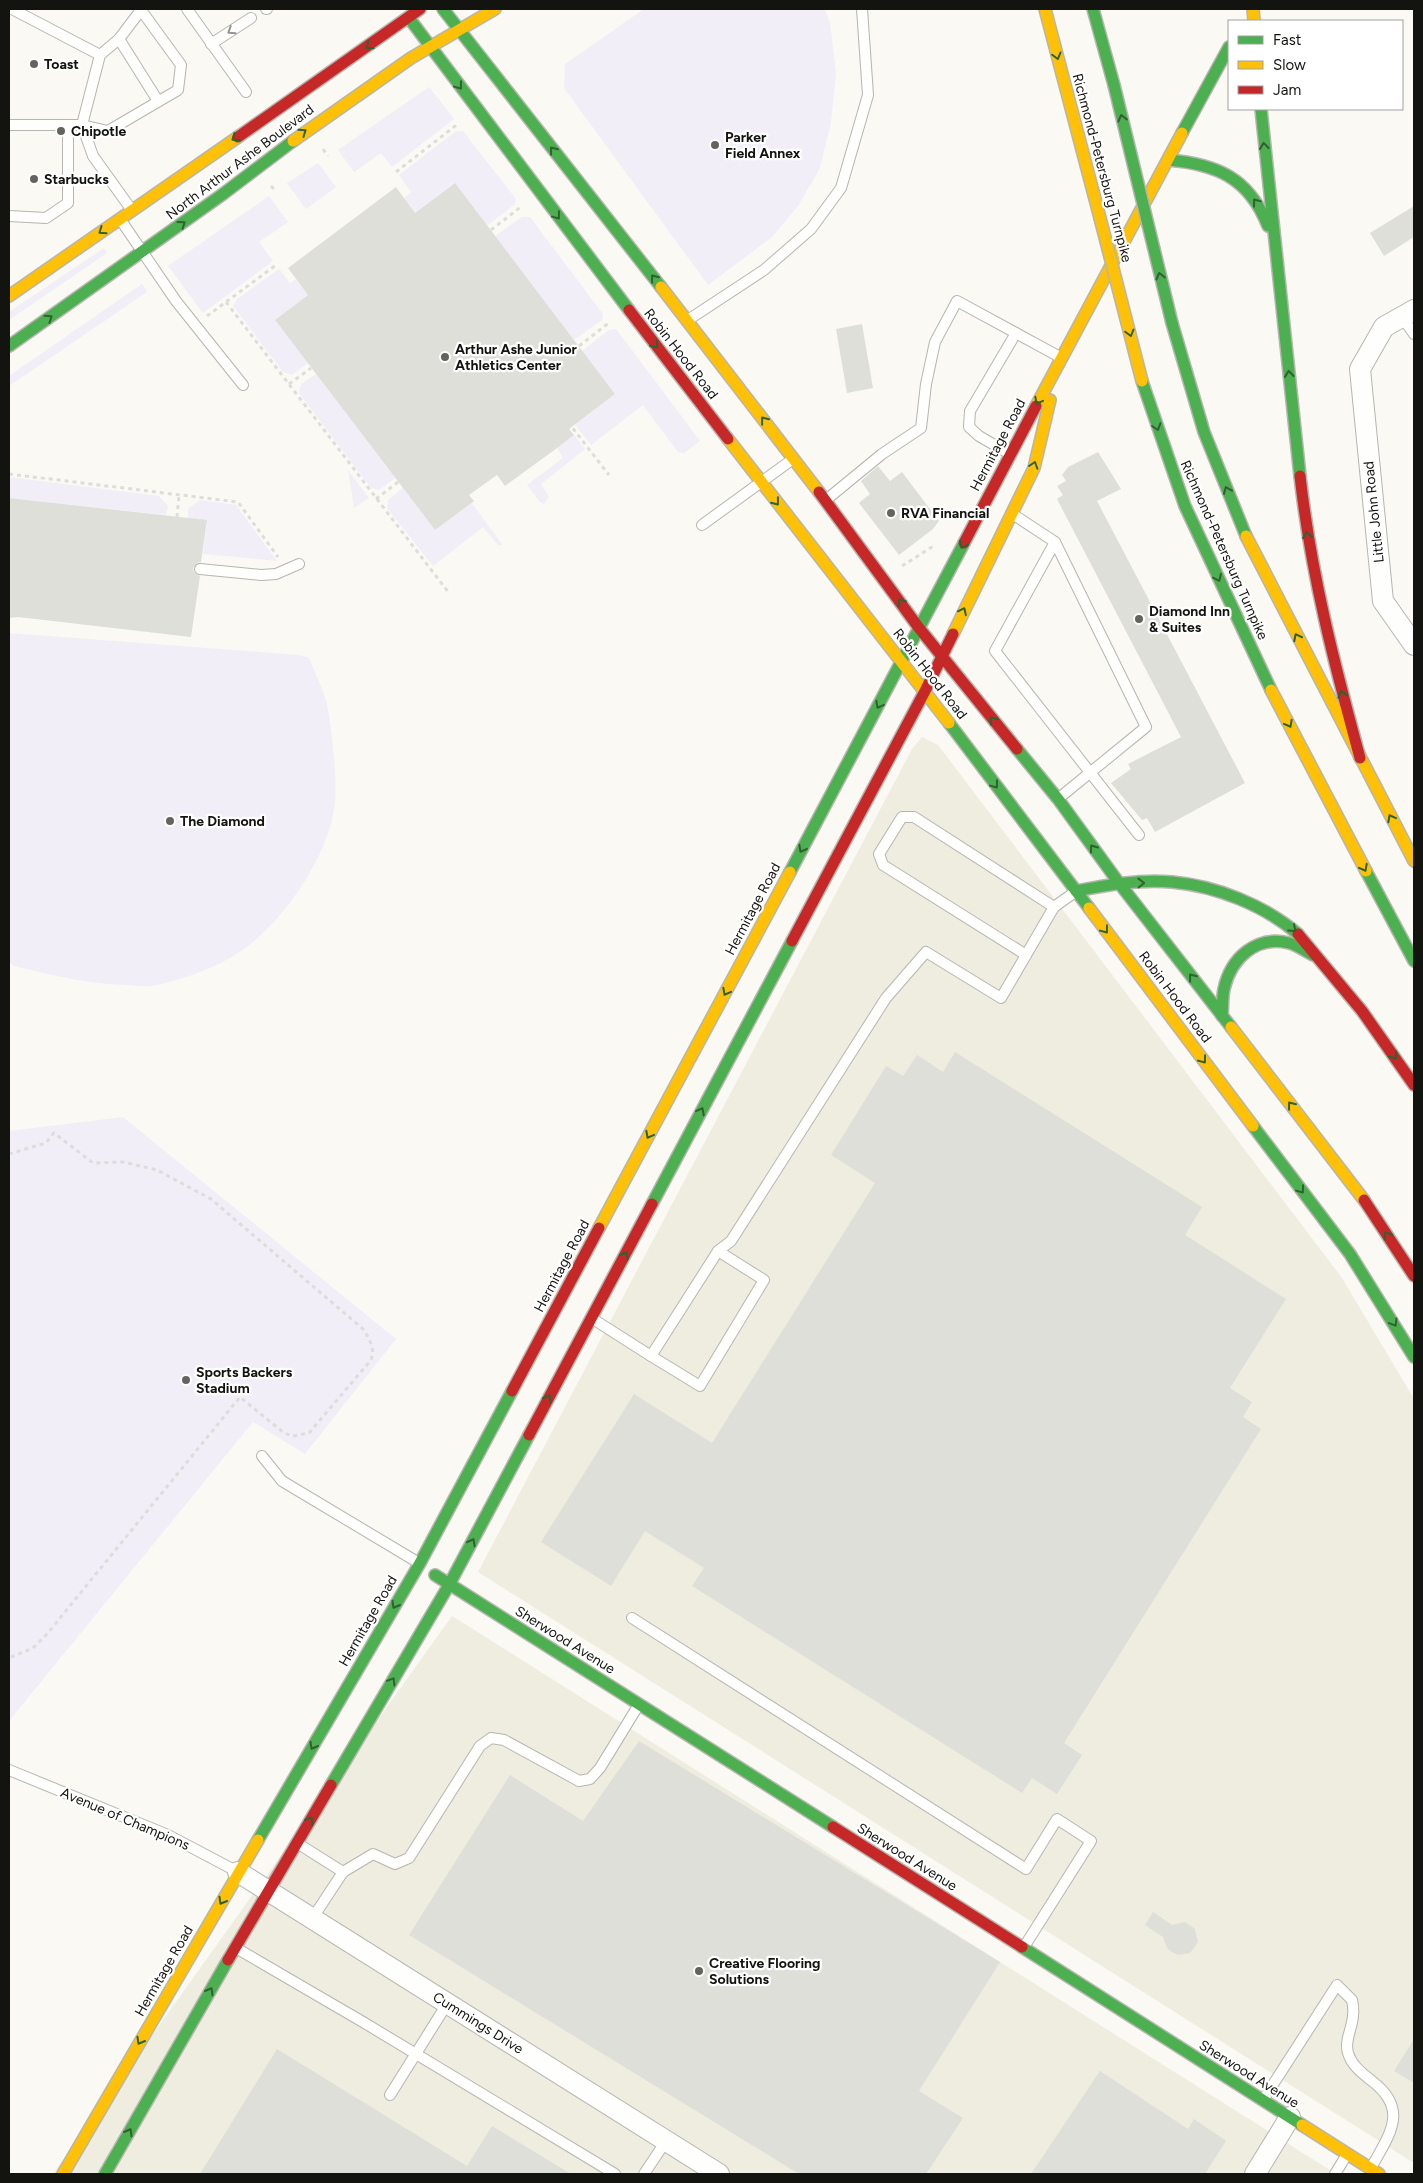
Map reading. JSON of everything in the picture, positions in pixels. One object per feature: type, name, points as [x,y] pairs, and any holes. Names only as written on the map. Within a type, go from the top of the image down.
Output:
[{"type":"main road","name":"Robin Hood Road","points":[[443,9],[794,458],[919,628],[1058,799],[1120,883],[1362,1197],[1414,1276]]},
{"type":"main road","name":"North Arthur Ashe Boulevard","points":[[9,346],[223,194],[306,130],[430,47],[495,9]]},
{"type":"main road","name":"Richmond-Petersburg Turnpike","points":[[1045,9],[1142,381],[1181,497],[1270,689],[1414,961]]},
{"type":"main road","name":"Richmond-Petersburg Turnpike","points":[[1093,9],[1114,85],[1172,323],[1204,432],[1248,542],[1414,861]]},
{"type":"main road","points":[[1244,20],[1252,9]]},
{"type":"main road","name":"Robin Hood Road","points":[[410,12],[430,47],[580,247],[925,691],[1350,1254],[1414,1357]]},
{"type":"main road","name":"North Arthur Ashe Boulevard","points":[[9,296],[410,12]]},
{"type":"main road","name":"Hermitage Road","points":[[63,2174],[420,1563],[902,662],[1061,358],[1228,49]]},
{"type":"main road","points":[[1261,110],[1274,247],[1307,539],[1329,644],[1360,758]]},
{"type":"main road","points":[[1168,160],[1203,164],[1221,172],[1237,183],[1254,198],[1264,214],[1274,247]]},
{"type":"main road","points":[[580,247],[610,265],[620,279]]},
{"type":"main road","points":[[672,322],[687,320]]},
{"type":"main road","name":"Hermitage Road","points":[[105,2174],[268,1891],[449,1584],[925,691],[1034,468],[1061,358]]},
{"type":"main road","points":[[1076,892],[1120,883],[1172,882],[1223,892],[1265,910],[1298,932],[1362,1011],[1414,1085]]},
{"type":"main road","points":[[1222,1016],[1224,985],[1231,968],[1251,947],[1262,942],[1289,943],[1315,955]]},
{"type":"main road","name":"Sherwood Avenue","points":[[420,1563],[449,1584],[639,1705],[1375,2171]]},
{"type":"street","name":"Little John Road","points":[[1408,313],[1384,327],[1360,369],[1384,601],[1414,645]]},
{"type":"street","name":"Cummings Drive","points":[[238,1872],[719,2174]]},
{"type":"street","points":[[1255,2174],[1290,2117]]},
{"type":"lane","points":[[12,9],[100,55]]},
{"type":"lane","points":[[9,125],[68,124],[82,125],[108,131],[178,90],[181,65],[141,9],[119,39],[100,55],[82,125],[94,156],[132,210]]},
{"type":"lane","points":[[687,320],[764,270],[811,229],[841,188],[868,95],[862,9]]},
{"type":"lane","points":[[192,10],[211,44],[246,92]]},
{"type":"lane","points":[[211,44],[251,18]]},
{"type":"lane","points":[[119,39],[158,101]]},
{"type":"lane","points":[[9,216],[46,218],[68,203],[68,124]]},
{"type":"lane","points":[[120,218],[194,325],[243,385]]},
{"type":"lane","points":[[825,500],[882,454],[921,428],[926,384],[936,342],[957,301],[1061,358]]},
{"type":"lane","points":[[1408,313],[1414,334]]},
{"type":"lane","points":[[1010,454],[979,436],[969,427],[970,411],[1016,333]]},
{"type":"lane","points":[[702,525],[794,458]]},
{"type":"lane","points":[[1011,513],[1055,542],[1146,726],[1058,799]]},
{"type":"lane","points":[[1055,542],[995,650],[1139,835]]},
{"type":"lane","points":[[200,569],[261,575],[276,574],[299,564]]},
{"type":"lane","points":[[1026,955],[884,865],[879,854],[902,817],[914,817],[1054,907]]},
{"type":"lane","points":[[651,1356],[718,1251],[731,1241],[886,998],[926,952],[1002,998],[1054,907],[1076,892]]},
{"type":"lane","points":[[591,1318],[700,1386],[764,1280],[718,1251]]},
{"type":"lane","points":[[262,1456],[282,1481],[420,1563]]},
{"type":"lane","points":[[632,1618],[1026,1869],[1057,1819],[1091,1841],[1024,1948]]},
{"type":"lane","points":[[312,1919],[343,1872],[374,1854],[395,1864],[409,1858],[480,1746],[491,1738],[504,1740],[579,1781],[590,1778],[600,1768],[639,1705]]},
{"type":"lane","name":"Avenue of Champions","points":[[9,1770],[168,1835],[238,1872]]},
{"type":"lane","points":[[297,1842],[343,1872]]},
{"type":"lane","points":[[235,1948],[615,2174]]},
{"type":"lane","points":[[1263,2100],[1337,1985],[1352,2000],[1353,2016],[1348,2034],[1347,2051],[1358,2070],[1379,2087],[1392,2103],[1395,2122],[1375,2171]]},
{"type":"lane","points":[[390,2095],[448,2004]]},
{"type":"lane","points":[[644,2174],[666,2141]]},
{"type":"lane","points":[[1335,2174],[1348,2154]]},
{"type":"path","points":[[396,172],[461,121]]},
{"type":"path","points":[[322,150],[328,156]]},
{"type":"path","points":[[270,186],[276,191]]},
{"type":"path","points":[[491,230],[525,204]]},
{"type":"path","points":[[194,325],[276,265]]},
{"type":"path","points":[[226,302],[449,593]]},
{"type":"path","points":[[578,346],[614,319]]},
{"type":"path","points":[[289,384],[312,368]]},
{"type":"path","points":[[568,422],[609,475]]},
{"type":"path","points":[[9,474],[238,502],[286,569]]},
{"type":"path","points":[[376,499],[398,482]]},
{"type":"path","points":[[177,516],[179,495]]},
{"type":"path","points":[[899,568],[935,545]]},
{"type":"path","points":[[9,1154],[46,1143],[54,1133],[93,1163],[123,1162],[157,1170],[189,1186],[211,1199],[364,1329],[372,1342],[373,1353],[371,1360],[309,1434],[293,1436],[284,1433],[240,1397],[47,1634],[33,1648],[9,1658]]},
{"type":"shaded area","name":"Parker Field Annex","points":[[644,9],[825,9],[830,23],[836,73],[831,122],[820,168],[798,206],[772,237],[708,285],[564,88],[565,64]]},
{"type":"shaded area","points":[[429,87],[454,119],[392,167],[381,153],[354,172],[338,150]]},
{"type":"shaded area","points":[[456,131],[463,131],[516,199],[515,204],[487,226],[454,183],[415,213],[404,198],[411,192],[399,175]]},
{"type":"shaded area","points":[[318,163],[336,187],[306,209],[287,183]]},
{"type":"shaded area","points":[[269,196],[288,222],[259,242],[273,261],[203,313],[168,266]]},
{"type":"shaded area","points":[[522,217],[530,217],[603,314],[602,320],[574,340],[495,236]]},
{"type":"shaded area","points":[[104,248],[107,253],[9,320],[9,312]]},
{"type":"shaded area","points":[[279,269],[290,283],[296,279],[308,295],[275,320],[308,363],[292,375],[283,372],[233,306],[237,299]]},
{"type":"shaded area","points":[[142,284],[147,292],[9,386],[9,376]]},
{"type":"shaded area","points":[[616,329],[700,441],[684,453],[678,452],[643,405],[591,445],[575,425],[615,394],[582,351],[609,330]]},
{"type":"shaded area","points":[[316,374],[395,478],[379,490],[371,488],[299,393],[301,384]]},
{"type":"shaded area","points":[[574,435],[585,449],[541,484],[549,497],[544,504],[540,502],[527,485],[563,458],[557,448]]},
{"type":"shaded area","points":[[348,470],[369,498],[354,508]]},
{"type":"shaded area","points":[[9,477],[159,496],[168,506],[166,515],[9,498]]},
{"type":"shaded area","points":[[403,488],[435,530],[471,502],[502,544],[499,546],[483,527],[433,566],[387,508],[388,500]]},
{"type":"shaded area","points":[[200,500],[236,505],[277,561],[203,554],[207,521],[188,518],[188,509]]},
{"type":"shaded area","name":"The Diamond","points":[[9,633],[299,655],[309,658],[327,704],[331,727],[335,766],[335,802],[331,823],[323,846],[299,890],[266,930],[248,946],[221,963],[202,971],[152,986],[98,983],[70,979],[14,966],[9,962]]},
{"type":"shaded area","points":[[922,737],[938,745],[1342,1278],[1414,1399],[1414,2163],[478,1572],[912,749]]},
{"type":"shaded area","name":"Sports Backers Stadium","points":[[123,1117],[396,1339],[305,1454],[253,1422],[9,1721],[9,1131]]},
{"type":"shaded area","points":[[452,1616],[1336,2174],[53,2174]]},
{"type":"building","name":"Arthur Ashe Junior Athletics Center","points":[[455,183],[615,394],[569,429],[574,435],[557,448],[505,486],[497,475],[469,495],[474,501],[435,530],[275,320],[308,295],[288,268],[396,187],[415,213]]},
{"type":"building","points":[[1414,206],[1414,237],[1384,256],[1370,233]]},
{"type":"building","points":[[862,324],[873,388],[847,393],[836,329]]},
{"type":"building","name":"Diamond Inn & Suites","points":[[1098,452],[1121,489],[1097,501],[1245,783],[1155,832],[1147,818],[1142,820],[1111,783],[1131,769],[1128,764],[1181,737],[1057,499],[1063,495],[1057,486],[1066,481],[1062,475],[1068,467]]},
{"type":"building","points":[[878,466],[890,481],[902,472],[939,521],[933,529],[899,555],[859,503],[870,494],[861,481]]},
{"type":"building","points":[[9,498],[207,520],[201,562],[197,563],[193,568],[194,572],[200,576],[191,637],[18,617],[9,618]]},
{"type":"building","points":[[955,1052],[1202,1207],[1185,1235],[1286,1299],[1230,1388],[1252,1402],[1243,1417],[1261,1429],[1064,1743],[1082,1755],[1057,1794],[1032,1778],[1022,1793],[692,1586],[704,1568],[645,1531],[611,1586],[541,1542],[634,1394],[712,1443],[875,1183],[831,1155],[886,1066],[903,1076],[917,1055],[943,1072]]},
{"type":"building","points":[[639,1741],[1000,1962],[919,2091],[963,2118],[926,2174],[799,2174],[409,1935],[510,1775],[583,1821]]},
{"type":"building","points":[[1153,1912],[1172,1925],[1185,1922],[1195,1929],[1198,1942],[1190,1953],[1178,1955],[1172,1952],[1167,1948],[1163,1937],[1145,1925]]},
{"type":"building","points":[[1414,2039],[1414,2083],[1394,2071]]},
{"type":"building","points":[[277,2049],[467,2166],[492,2126],[571,2174],[200,2174]]},
{"type":"building","points":[[1100,2071],[1188,2129],[1194,2119],[1226,2141],[1205,2174],[1031,2174]]},
{"type":"traffic: fast","points":[[443,9],[661,287]]},
{"type":"traffic: fast","points":[[1093,9],[1114,85]]},
{"type":"traffic: fast","points":[[409,18],[629,310]]},
{"type":"traffic: fast","points":[[1182,133],[1228,49]]},
{"type":"traffic: fast","points":[[1114,85],[1172,323]]},
{"type":"traffic: fast","points":[[1261,110],[1300,476]]},
{"type":"traffic: fast","points":[[9,346],[223,194],[293,141]]},
{"type":"traffic: fast","points":[[1168,160],[1202,165],[1229,176],[1251,196],[1268,226]]},
{"type":"traffic: fast","points":[[1172,323],[1204,432],[1246,536]]},
{"type":"traffic: fast","points":[[1142,381],[1185,506],[1271,690]]},
{"type":"traffic: fast","points":[[790,872],[964,543]]},
{"type":"traffic: fast","points":[[949,723],[1089,908]]},
{"type":"traffic: fast","points":[[1017,749],[1058,799],[1119,883],[1231,1027]]},
{"type":"traffic: fast","points":[[1366,871],[1414,961]]},
{"type":"traffic: fast","points":[[1076,891],[1136,882],[1160,881],[1189,884],[1222,893],[1255,906],[1298,934]]},
{"type":"traffic: fast","points":[[652,1204],[792,941]]},
{"type":"traffic: fast","points":[[1222,1016],[1223,992],[1227,978],[1232,968],[1247,951],[1266,942],[1277,941],[1292,944],[1313,955]]},
{"type":"traffic: fast","points":[[1253,1126],[1350,1254],[1414,1357]]},
{"type":"traffic: fast","points":[[258,1840],[420,1563],[512,1391]]},
{"type":"traffic: fast","points":[[331,1785],[449,1585],[529,1435]]},
{"type":"traffic: fast","points":[[435,1575],[833,1827]]},
{"type":"traffic: fast","points":[[1022,1947],[1302,2125]]},
{"type":"traffic: fast","points":[[105,2174],[228,1960]]},
{"type":"traffic: slow","points":[[293,141],[411,58],[495,9]]},
{"type":"traffic: slow","points":[[1045,9],[1100,218]]},
{"type":"traffic: slow","points":[[1253,9],[1254,20]]},
{"type":"traffic: slow","points":[[1036,406],[1182,133]]},
{"type":"traffic: slow","points":[[9,296],[238,137]]},
{"type":"traffic: slow","points":[[1100,218],[1142,381]]},
{"type":"traffic: slow","points":[[661,287],[819,492]]},
{"type":"traffic: slow","points":[[953,634],[1034,468],[1050,400]]},
{"type":"traffic: slow","points":[[728,439],[949,723]]},
{"type":"traffic: slow","points":[[1246,536],[1414,861]]},
{"type":"traffic: slow","points":[[1271,690],[1366,871]]},
{"type":"traffic: slow","points":[[599,1228],[790,872]]},
{"type":"traffic: slow","points":[[1089,908],[1253,1126]]},
{"type":"traffic: slow","points":[[1231,1027],[1364,1200]]},
{"type":"traffic: slow","points":[[63,2174],[258,1840]]},
{"type":"traffic: slow","points":[[1302,2125],[1379,2174]]},
{"type":"traffic: jam","points":[[238,137],[420,9]]},
{"type":"traffic: jam","points":[[629,310],[728,439]]},
{"type":"traffic: jam","points":[[964,543],[1036,406]]},
{"type":"traffic: jam","points":[[1300,476],[1310,548],[1324,618],[1360,758]]},
{"type":"traffic: jam","points":[[819,492],[919,628],[1017,749]]},
{"type":"traffic: jam","points":[[792,941],[925,691],[953,634]]},
{"type":"traffic: jam","points":[[1298,934],[1362,1011],[1414,1085]]},
{"type":"traffic: jam","points":[[1364,1200],[1414,1276]]},
{"type":"traffic: jam","points":[[529,1435],[652,1204]]},
{"type":"traffic: jam","points":[[512,1391],[599,1228]]},
{"type":"traffic: jam","points":[[228,1960],[331,1785]]},
{"type":"traffic: jam","points":[[833,1827],[1022,1947]]},
{"type":"place","name":"Toast","points":[[34,64]]},
{"type":"place","name":"Chipotle","points":[[61,131]]},
{"type":"place","name":"Parker Field Annex","points":[[715,145]]},
{"type":"place","name":"Starbucks","points":[[34,179]]},
{"type":"place","name":"Arthur Ashe Junior Athletics Center","points":[[445,357]]},
{"type":"place","name":"RVA Financial","points":[[891,513]]},
{"type":"place","name":"Diamond Inn & Suites","points":[[1139,619]]},
{"type":"place","name":"The Diamond","points":[[170,821]]},
{"type":"place","name":"Sports Backers Stadium","points":[[186,1380]]},
{"type":"place","name":"Creative Flooring Solutions","points":[[699,1971]]}]
